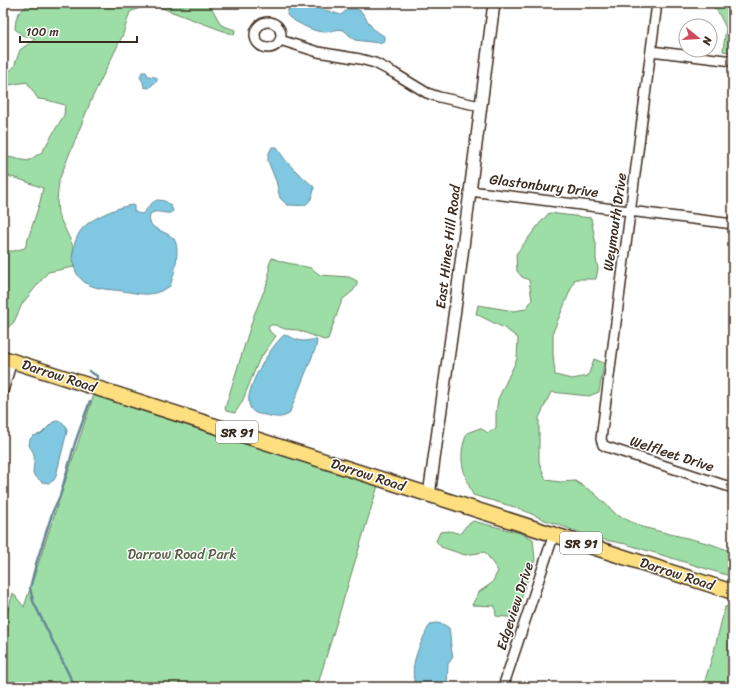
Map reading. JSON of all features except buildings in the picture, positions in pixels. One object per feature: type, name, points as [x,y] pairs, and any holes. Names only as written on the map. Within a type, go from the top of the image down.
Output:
[{"type":"main road","name":"Darrow Road","points":[[8,359],[733,592]]},
{"type":"street","name":"East Hines Hill Road","points":[[429,495],[494,3]]},
{"type":"street","name":"Weymouth Drive","points":[[603,445],[601,439],[657,3]]},
{"type":"street","points":[[280,40],[318,52],[360,59],[374,63],[427,93],[438,97],[480,106]]},
{"type":"street","points":[[651,51],[733,61]]},
{"type":"street","name":"Glastonbury Drive","points":[[470,191],[733,224]]},
{"type":"street","points":[[3,391],[8,359]]},
{"type":"street","name":"Welfleet Drive","points":[[603,445],[733,488]]},
{"type":"street","name":"Edgeview Drive","points":[[503,687],[554,534]]},
{"type":"green space","points":[[29,3],[209,3],[221,25],[235,30],[234,35],[159,7],[147,5],[130,12],[122,37],[92,98],[59,180],[57,201],[58,214],[74,248],[72,258],[74,267],[48,272],[22,304],[14,322],[3,332],[3,251],[14,251],[25,248],[43,188],[3,175],[3,156],[28,161],[42,152],[64,115],[65,105],[38,99],[27,82],[3,86],[3,77],[14,67],[20,50],[35,39],[23,36],[15,29],[18,14]]},
{"type":"green space","points":[[709,3],[733,3],[733,53],[723,51],[726,28],[718,12]]},
{"type":"green space","points":[[549,213],[591,218],[596,245],[598,269],[596,279],[575,279],[553,332],[555,375],[572,379],[588,376],[594,359],[604,363],[599,392],[589,396],[551,392],[539,418],[539,462],[546,480],[560,482],[575,481],[594,493],[617,515],[642,527],[711,544],[733,552],[733,577],[626,544],[595,538],[545,520],[518,508],[473,495],[462,465],[462,450],[464,442],[467,433],[480,428],[488,433],[496,428],[498,399],[517,359],[518,338],[506,329],[476,314],[478,305],[514,311],[526,309],[532,300],[529,280],[522,277],[517,271],[516,254]]},
{"type":"green space","points":[[272,258],[311,268],[320,275],[349,277],[357,281],[357,285],[353,291],[342,300],[328,339],[324,340],[298,330],[285,329],[275,325],[268,327],[270,332],[276,336],[259,360],[242,402],[235,413],[226,411],[225,408],[254,315],[269,279],[269,265]]},
{"type":"green space","name":"Darrow Road Park","points":[[96,388],[380,479],[317,687],[3,687],[3,627],[13,593],[24,607]]},
{"type":"green space","points":[[473,521],[520,533],[533,539],[535,560],[523,592],[517,618],[496,616],[495,606],[472,605],[479,592],[492,583],[498,571],[485,552],[465,555],[441,547],[436,541],[440,532],[450,531],[460,534],[466,526]]},
{"type":"green space","points":[[733,605],[733,687],[703,687],[725,607]]},
{"type":"water","points":[[292,3],[301,3],[341,15],[348,9],[356,9],[361,11],[373,29],[384,36],[384,41],[379,43],[355,40],[345,31],[341,30],[320,32],[311,29],[287,15]]},
{"type":"water","points":[[142,72],[146,72],[148,76],[157,78],[157,81],[149,88],[144,87],[140,77]]},
{"type":"water","points":[[272,147],[277,147],[289,164],[314,187],[312,198],[306,204],[287,205],[280,198],[276,181],[268,161],[268,155]]},
{"type":"water","points":[[157,200],[167,202],[173,211],[170,213],[158,212],[150,214],[150,220],[153,227],[170,236],[176,243],[177,256],[170,286],[152,294],[142,294],[94,287],[84,282],[76,272],[73,258],[73,251],[77,236],[81,230],[96,218],[123,207],[134,205],[134,211],[142,214]]},
{"type":"water","points":[[284,335],[301,341],[317,340],[316,347],[289,414],[283,417],[277,417],[256,413],[250,407],[250,390],[272,348]]},
{"type":"water","points":[[53,422],[62,422],[66,426],[67,431],[56,476],[54,480],[49,483],[42,482],[33,474],[34,456],[29,446],[30,439],[33,436],[41,434]]},
{"type":"water","points":[[431,624],[443,624],[449,628],[453,657],[448,664],[447,687],[416,687],[413,672],[416,657],[428,628]]},
{"type":"waterway","points":[[89,371],[97,376],[97,379]]},
{"type":"waterway","points":[[75,687],[33,601],[30,588],[53,511],[60,496],[75,443],[90,401]]}]
